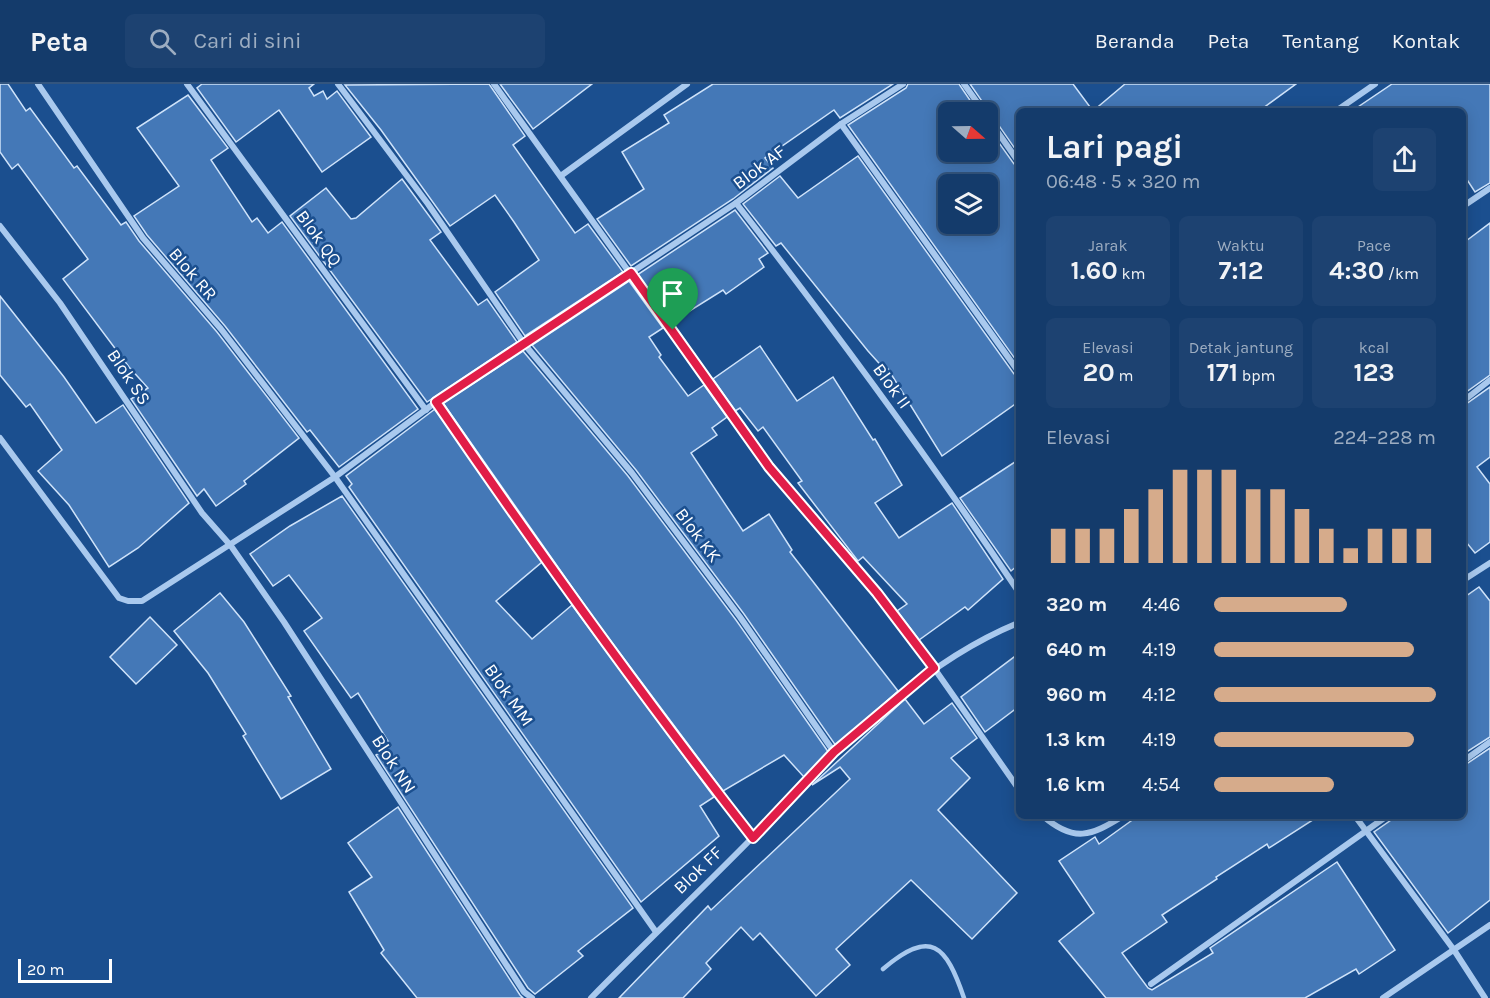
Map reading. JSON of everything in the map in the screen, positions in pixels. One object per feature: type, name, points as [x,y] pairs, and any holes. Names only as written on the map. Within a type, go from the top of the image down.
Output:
[{"type":"street","name":"Blok RR","points":[[38,84],[143,238],[221,329],[335,477]]},
{"type":"street","name":"Blok QQ","points":[[187,84],[426,410]]},
{"type":"street","name":"Blok KK","points":[[338,84],[428,204],[525,345],[639,483],[740,617],[834,752]]},
{"type":"street","points":[[494,84],[562,175],[769,467],[877,593],[934,668],[1016,785]]},
{"type":"street","points":[[562,175],[687,84]]},
{"type":"street","name":"Blok AF","points":[[0,438],[119,598],[128,601],[142,601],[231,546],[335,477],[436,402],[736,203],[841,124],[903,84]]},
{"type":"street","points":[[964,84],[977,102]]},
{"type":"street","points":[[1340,108],[1375,84]]},
{"type":"street","points":[[841,124],[1016,368]]},
{"type":"street","points":[[998,133],[1016,158]]},
{"type":"street","points":[[1466,204],[1490,188]]},
{"type":"street","name":"Blok II","points":[[736,203],[829,323],[970,519],[1016,588]]},
{"type":"street","name":"Blok SS","points":[[0,226],[60,303],[202,513],[231,546]]},
{"type":"street","points":[[1466,399],[1490,380]]},
{"type":"street","points":[[436,402],[570,597],[647,702],[753,838]]},
{"type":"street","name":"Blok MM","points":[[335,477],[656,932]]},
{"type":"street","name":"Blok NN","points":[[231,546],[290,631],[524,992],[532,998]]},
{"type":"street","points":[[1466,578],[1490,563]]},
{"type":"street","name":"Blok FF","points":[[591,998],[753,838],[834,752],[934,668],[983,637],[1016,623]]},
{"type":"street","points":[[1466,759],[1490,742]]},
{"type":"street","points":[[1045,819],[1057,829],[1077,835],[1098,832],[1118,819]]},
{"type":"street","points":[[1357,819],[1454,950],[1485,998]]},
{"type":"street","points":[[1151,984],[1383,819]]},
{"type":"street","points":[[1383,998],[1490,925]]},
{"type":"lane","points":[[883,969],[911,948],[922,945],[934,948],[946,956],[964,998]]},
{"type":"building","points":[[0,84],[8,84],[26,111],[30,108],[74,168],[77,166],[121,225],[126,222],[139,241],[217,332],[299,438],[244,481],[246,484],[216,506],[204,489],[197,496],[131,399],[148,388],[129,367],[63,279],[88,259],[18,164],[12,169],[0,152]]},
{"type":"building","points":[[202,84],[314,84],[309,88],[314,96],[323,91],[327,99],[337,91],[371,137],[322,172],[279,110],[236,142],[197,88]]},
{"type":"building","points":[[489,84],[525,136],[513,145],[575,233],[588,224],[623,272],[525,336],[495,292],[539,260],[495,195],[450,226],[381,130],[345,85]]},
{"type":"building","points":[[500,84],[592,84],[533,129]]},
{"type":"building","points":[[713,84],[893,84],[840,118],[834,110],[765,158],[773,168],[733,199],[631,266],[597,219],[644,189],[622,152],[669,123],[664,115]]},
{"type":"building","points":[[908,84],[959,84],[971,102],[938,102],[938,162],[998,162],[998,141],[1016,165],[1016,360],[848,125],[906,88]]},
{"type":"building","points":[[970,84],[1073,84],[1091,108],[1016,108],[1016,150],[998,124],[998,102],[983,102]]},
{"type":"building","points":[[1125,84],[1296,84],[1263,108],[1097,108]]},
{"type":"building","points":[[1392,84],[1490,84],[1490,183],[1475,192],[1466,178],[1466,108],[1356,108]]},
{"type":"building","points":[[188,95],[228,148],[211,160],[252,222],[257,218],[268,233],[282,222],[418,409],[339,467],[310,430],[307,432],[225,326],[147,235],[134,216],[179,186],[137,128]]},
{"type":"building","points":[[858,156],[1016,375],[1016,403],[942,456],[888,369],[886,371],[868,351],[781,243],[776,246],[743,204],[780,176],[798,198]]},
{"type":"building","points":[[402,179],[441,232],[430,240],[478,305],[487,299],[517,342],[427,402],[290,216],[326,188],[351,219],[356,218]]},
{"type":"building","points":[[735,210],[768,253],[759,259],[764,267],[726,294],[723,290],[672,322],[637,275]]},
{"type":"building","points":[[1490,223],[1490,375],[1466,392],[1466,241]]},
{"type":"building","points":[[629,281],[663,328],[649,337],[661,355],[659,357],[688,396],[704,385],[727,417],[712,428],[717,435],[691,453],[743,531],[769,514],[792,550],[790,552],[898,691],[836,746],[744,614],[636,470],[532,345]]},
{"type":"building","points":[[0,296],[64,377],[96,423],[123,405],[189,503],[138,548],[109,567],[69,505],[38,471],[62,450],[30,404],[26,407],[0,375]]},
{"type":"building","points":[[760,346],[797,401],[833,377],[873,440],[875,439],[902,485],[875,503],[899,538],[952,503],[1003,579],[968,610],[965,607],[919,640],[897,611],[907,604],[863,557],[858,561],[798,483],[802,481],[763,427],[758,431],[740,408],[735,411],[713,379]]},
{"type":"building","points":[[523,351],[628,476],[736,620],[829,753],[804,777],[784,755],[723,791],[595,620],[443,403]]},
{"type":"building","points":[[1490,387],[1490,457],[1477,467],[1490,484],[1490,542],[1475,553],[1466,542],[1466,404]]},
{"type":"building","points":[[435,409],[542,562],[496,601],[532,639],[572,605],[714,797],[700,806],[719,836],[641,902],[349,487],[352,484],[346,476]]},
{"type":"building","points":[[1016,461],[1016,567],[1011,571],[960,498]]},
{"type":"building","points":[[342,496],[633,908],[578,951],[583,956],[535,994],[528,988],[376,755],[391,746],[358,693],[351,698],[304,631],[322,618],[289,575],[273,586],[250,554],[290,526]]},
{"type":"building","points":[[1479,587],[1490,601],[1490,737],[1466,752],[1466,596]]},
{"type":"building","points":[[220,593],[244,622],[291,696],[288,697],[331,769],[281,799],[243,736],[246,734],[208,673],[174,631]]},
{"type":"building","points":[[150,617],[177,645],[136,684],[110,657]]},
{"type":"building","points":[[1016,656],[1016,709],[985,732],[961,697]]},
{"type":"building","points":[[905,699],[924,724],[952,703],[977,738],[951,758],[970,778],[938,810],[1017,893],[972,939],[911,880],[836,949],[850,965],[816,996],[760,933],[753,940],[741,927],[706,963],[711,969],[683,998],[619,998],[708,906],[711,910],[850,779],[840,767],[812,785]]},
{"type":"building","points":[[1490,748],[1490,900],[1448,933],[1374,832],[1393,819],[1466,819],[1466,764]]},
{"type":"building","points":[[398,807],[523,998],[417,998],[381,953],[384,950],[349,892],[372,877],[348,843]]},
{"type":"building","points":[[1134,819],[1314,819],[1269,848],[1267,844],[1216,877],[1217,879],[1162,915],[1167,922],[1122,953],[1148,988],[1152,990],[1213,953],[1210,948],[1337,862],[1395,950],[1359,974],[1356,969],[1305,998],[1106,998],[1059,941],[1094,913],[1059,861],[1095,837],[1099,844]]},
{"type":"route","points":[[631,273],[673,330],[769,467],[877,593],[934,668],[834,752],[753,838],[647,702],[556,577],[436,402],[631,273]]}]
